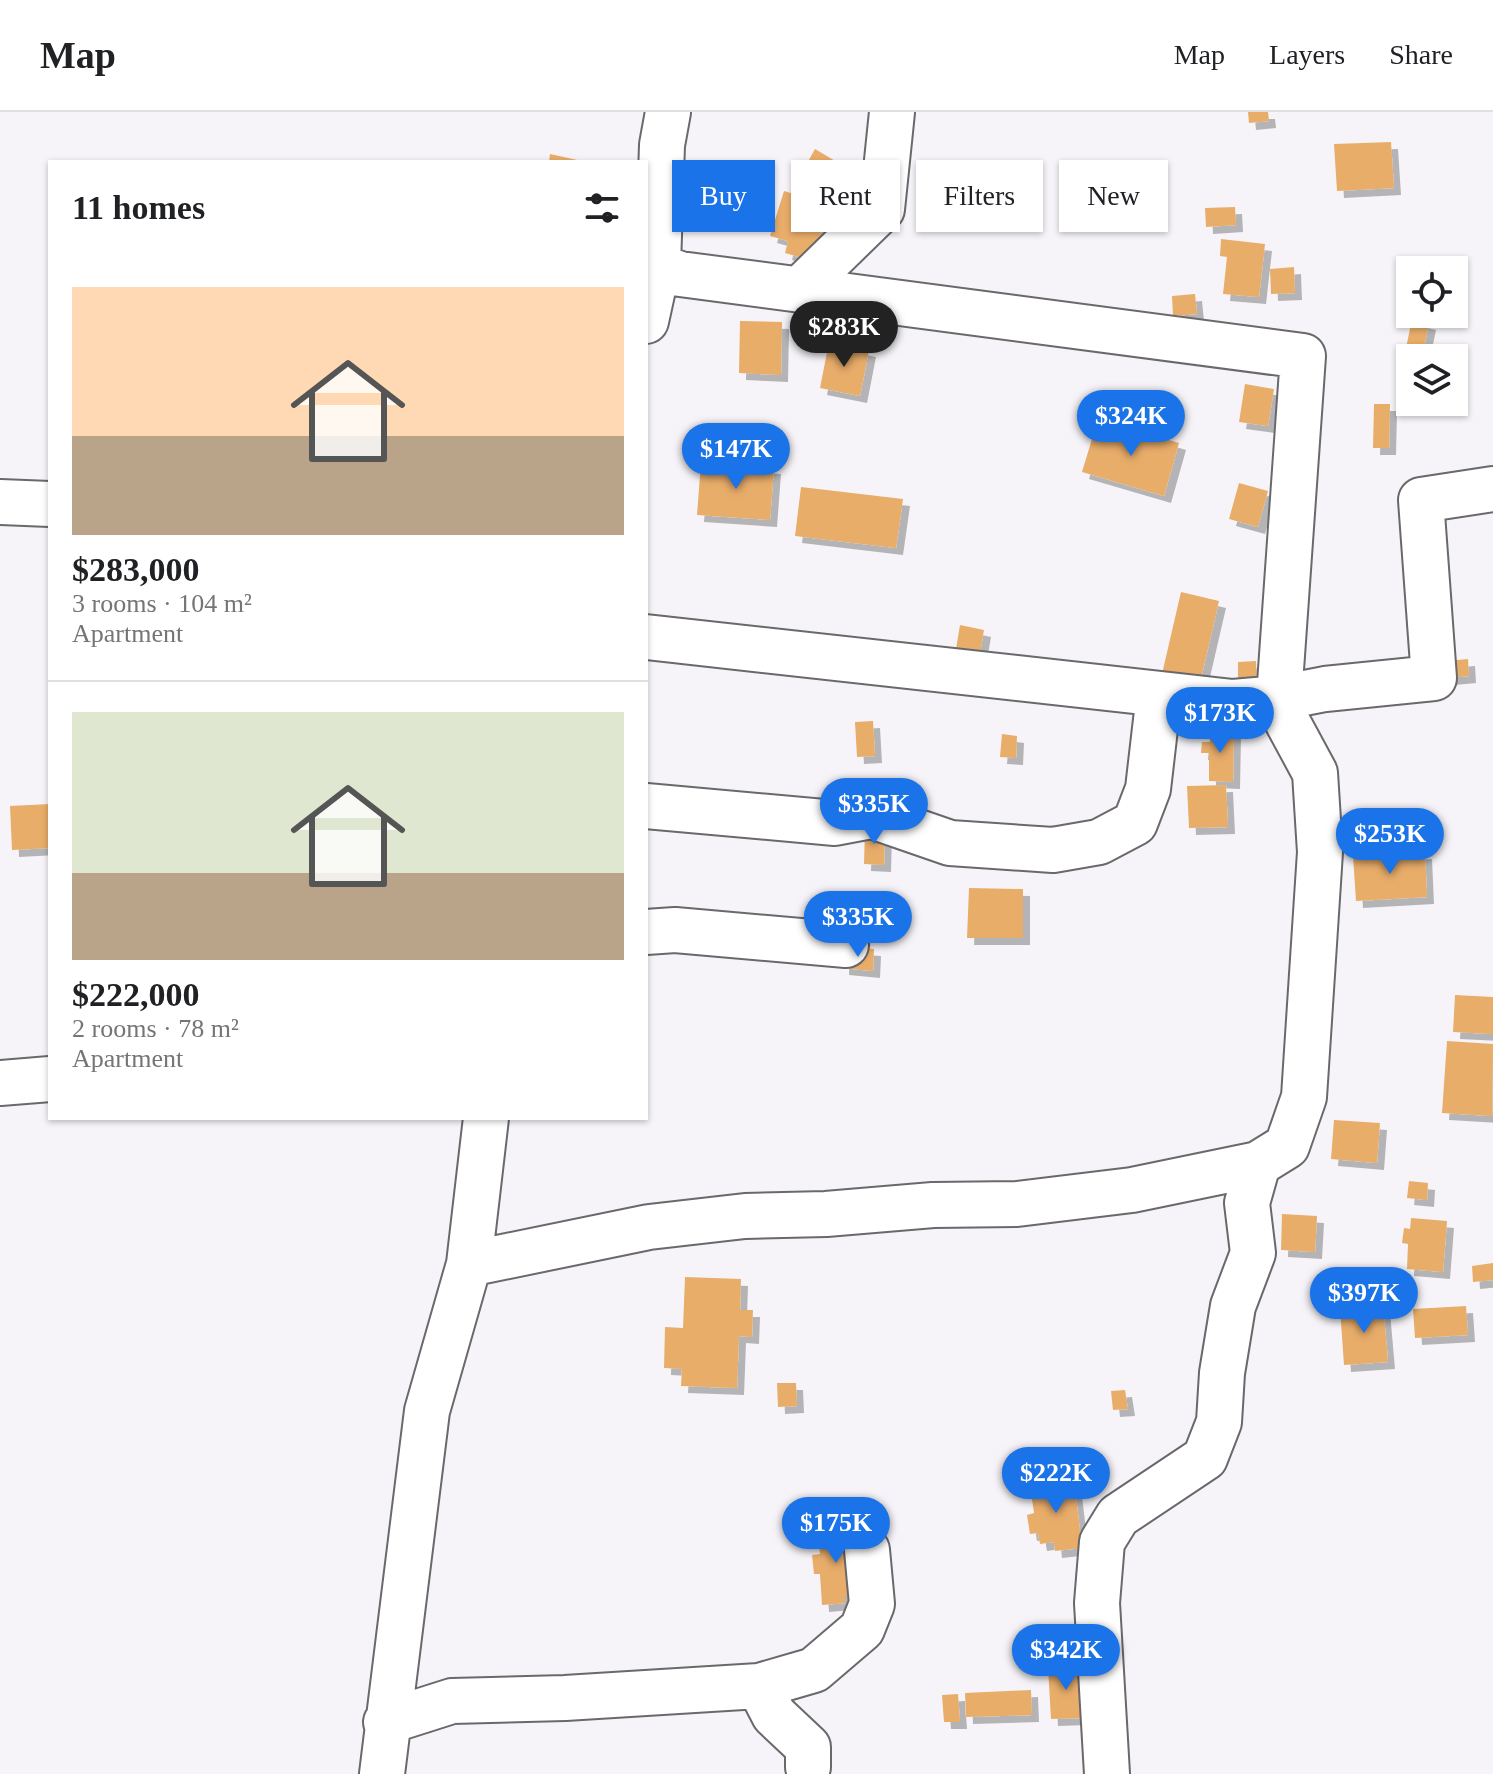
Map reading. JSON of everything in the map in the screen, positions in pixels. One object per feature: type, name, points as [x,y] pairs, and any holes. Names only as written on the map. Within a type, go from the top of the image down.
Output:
[{"type":"street","points":[[648,312],[658,266],[662,145],[668,112]]},
{"type":"street","points":[[799,290],[882,209],[892,112]]},
{"type":"street","points":[[469,1264],[649,1227],[745,1216],[826,1214],[933,1205],[1017,1204],[1132,1190],[1258,1164],[1287,1146],[1304,1097],[1320,852],[1315,773],[1288,723],[1279,698],[1303,356],[680,274],[658,266]]},
{"type":"street","points":[[648,637],[1233,702],[1434,678],[1421,500],[1493,489]]},
{"type":"street","points":[[648,806],[835,823],[872,816],[950,843],[1053,850],[1099,842],[1135,823],[1148,789],[1159,694]]},
{"type":"street","points":[[648,932],[675,930],[846,945]]},
{"type":"street","points":[[0,1083],[48,1079]]},
{"type":"street","points":[[382,1774],[386,1722],[427,1411],[469,1264],[486,1120]]},
{"type":"street","points":[[1107,1774],[1097,1603],[1102,1542],[1118,1516],[1205,1458],[1219,1422],[1222,1373],[1233,1306],[1253,1253],[1247,1203],[1258,1164]]},
{"type":"street","points":[[386,1722],[452,1701],[565,1698],[759,1686],[814,1670],[862,1629],[872,1604],[867,1550]]},
{"type":"street","points":[[759,1686],[774,1715],[808,1747],[808,1767]]},
{"type":"building","points":[[1248,112],[1268,112],[1269,121],[1249,123]]},
{"type":"building","points":[[1391,142],[1394,188],[1337,191],[1334,144]]},
{"type":"building","points":[[815,149],[834,160],[809,160]]},
{"type":"building","points":[[550,154],[577,160],[549,160]]},
{"type":"building","points":[[784,191],[791,193],[791,232],[822,232],[813,261],[785,253],[788,241],[770,236],[775,232],[775,220]]},
{"type":"building","points":[[1235,207],[1236,225],[1206,227],[1205,208]]},
{"type":"building","points":[[1221,239],[1265,244],[1259,297],[1223,294],[1227,257],[1220,256]]},
{"type":"building","points":[[1294,267],[1295,293],[1271,294],[1270,269]]},
{"type":"building","points":[[1195,294],[1197,314],[1173,316],[1172,296]]},
{"type":"building","points":[[740,321],[782,322],[781,375],[739,373]]},
{"type":"building","points":[[1410,328],[1428,328],[1425,344],[1407,344]]},
{"type":"building","points":[[829,342],[869,350],[860,396],[820,388]]},
{"type":"building","points":[[1245,384],[1274,389],[1268,426],[1239,422]]},
{"type":"building","points":[[1374,404],[1390,404],[1389,448],[1373,448]]},
{"type":"building","points":[[1098,419],[1179,443],[1164,496],[1082,472]]},
{"type":"building","points":[[742,423],[767,427],[764,446],[739,441]]},
{"type":"building","points":[[701,462],[774,467],[770,520],[697,515]]},
{"type":"building","points":[[1239,483],[1268,491],[1258,527],[1229,519]]},
{"type":"building","points":[[801,487],[903,499],[896,548],[795,536]]},
{"type":"building","points":[[1181,592],[1219,601],[1200,683],[1162,674]]},
{"type":"building","points":[[960,625],[984,630],[980,653],[956,649]]},
{"type":"building","points":[[1468,659],[1469,676],[1448,678],[1446,661]]},
{"type":"building","points":[[1256,661],[1257,687],[1238,688],[1238,662]]},
{"type":"building","points":[[873,721],[875,756],[857,757],[855,722]]},
{"type":"building","points":[[1210,728],[1234,729],[1233,782],[1209,781],[1209,753],[1201,753],[1202,742],[1210,742]]},
{"type":"building","points":[[1002,734],[1017,736],[1016,758],[1000,757]]},
{"type":"building","points":[[1226,785],[1228,827],[1189,828],[1187,786]]},
{"type":"building","points":[[48,804],[48,848],[12,850],[10,806]]},
{"type":"building","points":[[865,827],[885,828],[884,865],[864,864]]},
{"type":"building","points":[[1425,852],[1427,897],[1356,901],[1353,856]]},
{"type":"building","points":[[969,888],[1023,889],[1023,938],[967,938]]},
{"type":"building","points":[[843,947],[874,949],[873,971],[842,968]]},
{"type":"building","points":[[1455,995],[1493,997],[1493,1034],[1453,1032]]},
{"type":"building","points":[[1447,1041],[1493,1044],[1492,1116],[1442,1113]]},
{"type":"building","points":[[1334,1120],[1380,1123],[1377,1163],[1331,1159]]},
{"type":"building","points":[[1409,1181],[1428,1183],[1427,1200],[1407,1198]]},
{"type":"building","points":[[1282,1214],[1317,1216],[1315,1252],[1281,1250]]},
{"type":"building","points":[[1411,1218],[1447,1221],[1443,1272],[1407,1269],[1408,1244],[1402,1243],[1404,1228],[1410,1229]]},
{"type":"building","points":[[1493,1263],[1493,1280],[1473,1282],[1472,1266]]},
{"type":"building","points":[[685,1277],[741,1279],[740,1310],[753,1310],[752,1337],[739,1336],[737,1388],[681,1386],[682,1369],[664,1368],[665,1327],[683,1328]]},
{"type":"building","points":[[1383,1305],[1388,1362],[1344,1365],[1340,1308]]},
{"type":"building","points":[[1466,1306],[1468,1335],[1415,1338],[1413,1309]]},
{"type":"building","points":[[777,1383],[796,1383],[797,1406],[778,1407]]},
{"type":"building","points":[[1125,1390],[1128,1409],[1113,1410],[1111,1391]]},
{"type":"building","points":[[1074,1481],[1082,1548],[1055,1551],[1054,1542],[1040,1544],[1038,1533],[1030,1534],[1027,1515],[1034,1513],[1030,1486]]},
{"type":"building","points":[[855,1527],[856,1595],[845,1596],[845,1603],[822,1605],[820,1574],[814,1574],[812,1555],[820,1554],[818,1530]]},
{"type":"building","points":[[1080,1666],[1083,1718],[1051,1719],[1048,1667]]},
{"type":"building","points":[[1031,1690],[1032,1715],[966,1717],[965,1693]]},
{"type":"building","points":[[958,1694],[960,1722],[944,1722],[942,1695]]}]
